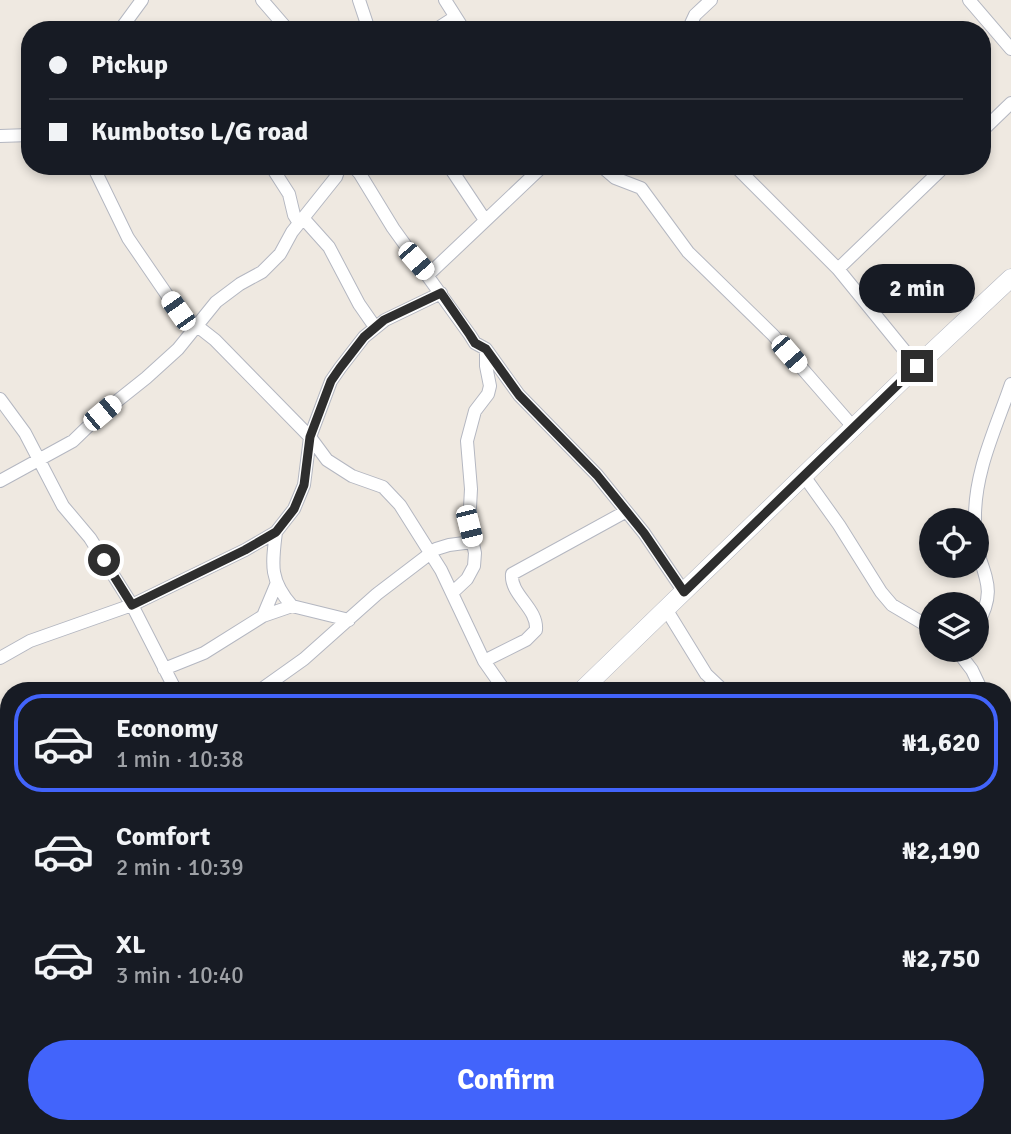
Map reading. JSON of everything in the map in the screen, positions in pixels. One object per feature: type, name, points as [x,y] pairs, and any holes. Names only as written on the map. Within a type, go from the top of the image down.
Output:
[{"type":"main road","points":[[590,682],[917,366],[1010,283]]},
{"type":"street","points":[[127,21],[142,0]]},
{"type":"street","points":[[262,0],[280,21]]},
{"type":"street","points":[[359,0],[366,21]]},
{"type":"street","points":[[445,0],[458,21]]},
{"type":"street","points":[[692,21],[711,0]]},
{"type":"street","points":[[969,0],[987,21]]},
{"type":"street","points":[[449,21],[455,17]]},
{"type":"street","points":[[991,26],[1011,49]]},
{"type":"street","points":[[991,122],[1011,103]]},
{"type":"street","points":[[0,136],[21,135]]},
{"type":"street","points":[[97,175],[128,237],[178,311],[215,340],[310,437],[327,460],[352,476],[383,487],[410,520],[452,593],[484,662],[498,682]]},
{"type":"street","points":[[277,175],[289,194],[294,215],[329,247],[359,304],[375,327]]},
{"type":"street","points":[[0,481],[66,445],[170,357],[216,302],[261,272],[280,254],[301,220],[337,175]]},
{"type":"street","points":[[361,175],[393,228],[475,343],[486,349],[519,395],[597,475],[644,533],[684,592]]},
{"type":"street","points":[[455,175],[485,220]]},
{"type":"street","points":[[428,275],[533,175]]},
{"type":"street","points":[[611,175],[642,188],[688,252],[773,335],[854,428]]},
{"type":"street","points":[[744,175],[838,269],[917,366]]},
{"type":"street","points":[[838,269],[936,175]]},
{"type":"street","points":[[0,658],[30,641],[132,605],[276,532],[294,509],[304,485],[310,437],[331,381],[364,337],[375,327],[384,320],[441,293]]},
{"type":"street","points":[[452,593],[467,579],[474,566],[475,553],[469,526],[471,489],[467,441],[475,411],[488,394],[490,386],[486,349]]},
{"type":"street","points":[[975,508],[976,493],[989,444],[1011,384]]},
{"type":"street","points":[[0,399],[40,458],[63,506],[90,538],[132,605],[171,682]]},
{"type":"street","points":[[305,466],[316,460],[327,460]]},
{"type":"street","points":[[804,476],[881,592],[892,605],[919,621]]},
{"type":"street","points":[[484,662],[526,640],[536,630],[537,620],[512,582],[512,574],[625,512]]},
{"type":"street","points":[[276,532],[273,570],[276,585],[292,606]]},
{"type":"street","points":[[271,682],[304,659],[377,594],[431,554],[442,547],[472,542]]},
{"type":"street","points":[[263,616],[276,585]]},
{"type":"street","points":[[164,669],[204,653],[263,616],[292,606],[349,620]]},
{"type":"street","points":[[666,609],[705,674],[714,682]]},
{"type":"street","points":[[966,662],[978,682]]},
{"type":"route","points":[[104,560],[132,605],[276,532],[294,509],[304,485],[310,437],[331,381],[364,337],[375,327],[384,320],[441,293],[475,343],[486,349],[519,395],[597,475],[644,533],[684,592],[917,366]]}]
